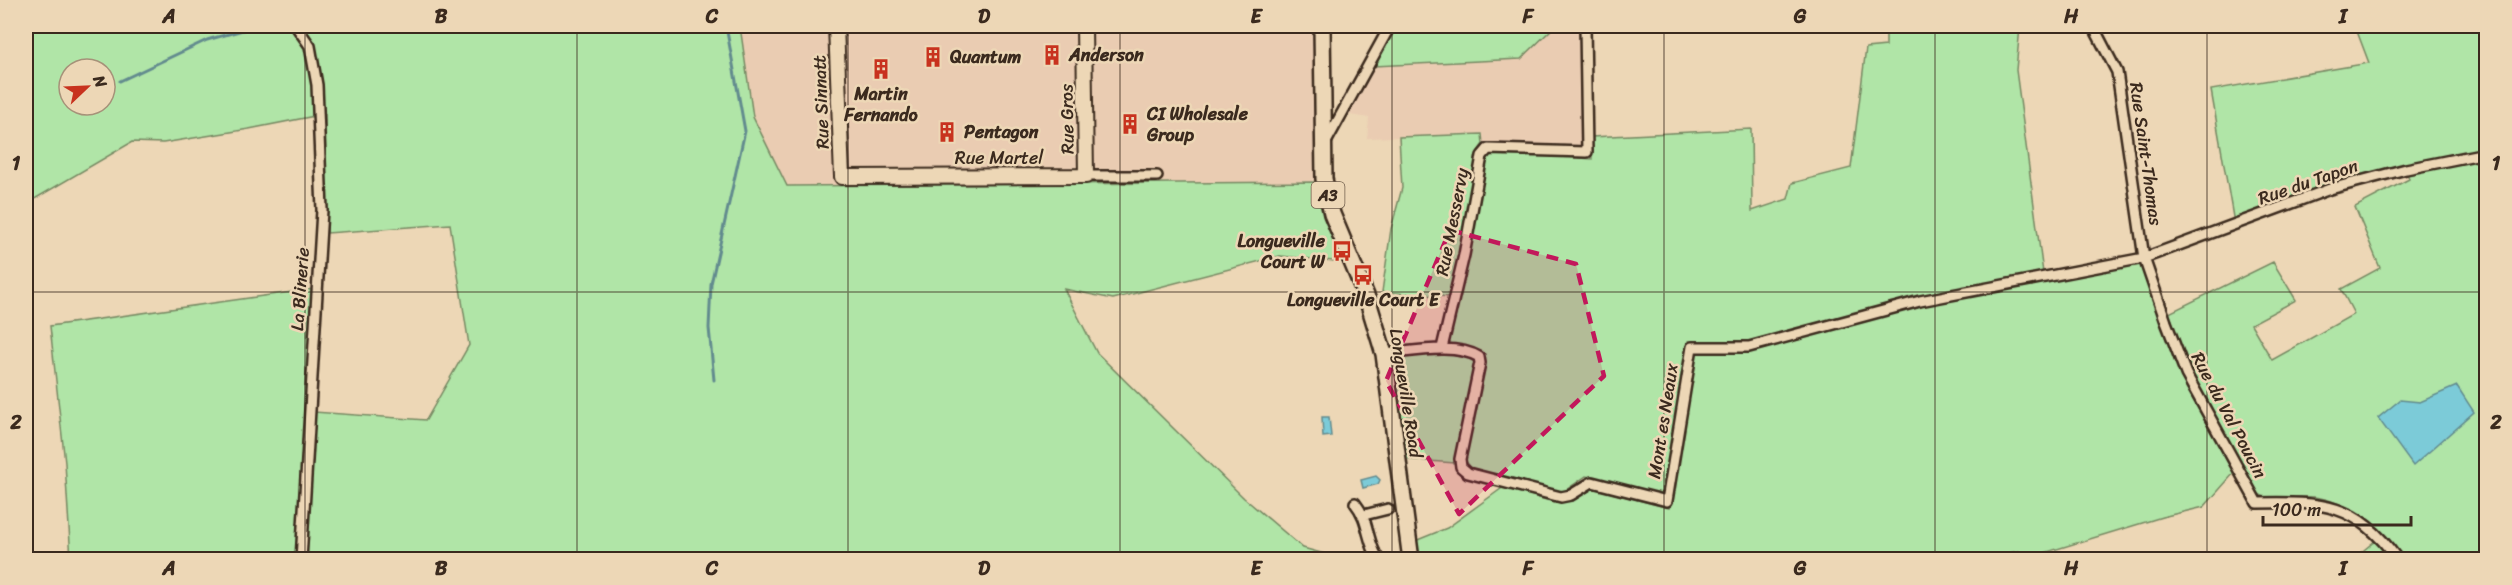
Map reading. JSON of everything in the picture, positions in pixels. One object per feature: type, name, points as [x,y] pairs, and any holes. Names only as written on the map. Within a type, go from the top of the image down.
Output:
[{"type":"main road","name":"Longueville Road","points":[[1322,26],[1324,180],[1332,214],[1367,298],[1384,354],[1410,560]]},
{"type":"street","name":"La Blinerie","points":[[296,26],[310,46],[318,85],[322,210],[301,560]]},
{"type":"street","name":"Rue Sinnatt","points":[[836,26],[842,177]]},
{"type":"street","name":"Rue Gros","points":[[1084,26],[1086,176]]},
{"type":"street","points":[[1324,146],[1390,26]]},
{"type":"street","name":"Rue Messervy","points":[[1442,348],[1464,255],[1482,156],[1488,149],[1587,152],[1585,26]]},
{"type":"street","name":"Rue Saint-Thomas","points":[[2093,26],[2117,72],[2144,258]]},
{"type":"street","name":"Rue du Tapon","points":[[2144,258],[2330,189],[2406,169],[2487,153]]},
{"type":"street","name":"Rue Martel","points":[[842,177],[1157,176]]},
{"type":"street","name":"Mont es Neaux","points":[[1384,354],[1442,348],[1474,353],[1479,357],[1480,363],[1460,459],[1461,467],[1468,472],[1561,497],[1571,495],[1592,482],[1667,501],[1692,347],[1749,347],[1920,301],[2144,258]]},
{"type":"street","name":"Rue du Val Poucin","points":[[2144,258],[2186,374],[2257,503],[2310,502],[2343,510],[2366,525],[2398,560]]},
{"type":"street","points":[[1355,503],[1364,515],[1372,548],[1379,560]]},
{"type":"street","points":[[1364,515],[1388,509]]},
{"type":"highlighted area","points":[[1450,230],[1576,264],[1604,376],[1459,514],[1386,381]]},
{"type":"shaded area","points":[[740,26],[1313,26],[1319,182],[787,186],[753,117]]},
{"type":"shaded area","points":[[1580,26],[1582,145],[1483,144],[1482,134],[1367,138],[1369,118],[1344,114],[1374,66],[1521,59],[1554,27]]},
{"type":"green space","points":[[26,26],[740,26],[753,117],[787,186],[1319,182],[1327,223],[1344,262],[1280,256],[1113,299],[1064,289],[1097,353],[1244,498],[1303,548],[1343,559],[306,559],[314,412],[426,420],[469,345],[450,224],[327,233],[325,114],[163,143],[132,142],[26,204]]},
{"type":"green space","points":[[1397,26],[1560,26],[1554,27],[1521,59],[1374,66]]},
{"type":"green space","points":[[1886,26],[2023,26],[2020,27],[2016,70],[2043,273],[1748,345],[1688,341],[1663,496],[1586,476],[1563,492],[1550,491],[1472,469],[1465,460],[1485,354],[1448,345],[1473,235],[1485,158],[1493,151],[1592,159],[1591,137],[1751,129],[1752,211],[1788,199],[1792,183],[1851,168],[1866,48],[1886,46]]},
{"type":"green space","points":[[2355,26],[2486,26],[2486,150],[2328,184],[2234,223],[2211,90],[2369,63]]},
{"type":"green space","points":[[1482,134],[1483,144],[1478,151],[1451,297],[1382,292],[1391,229],[1402,188],[1399,137]]},
{"type":"green space","points":[[2486,157],[2486,559],[2404,559],[2387,538],[2365,519],[2340,505],[2314,497],[2278,499],[2259,494],[2209,406],[2167,314],[2273,262],[2296,300],[2251,324],[2272,360],[2354,314],[2341,289],[2380,268],[2355,207],[2409,179],[2407,172]]},
{"type":"green space","points":[[2140,262],[2186,387],[2234,473],[2204,507],[2162,517],[2024,559],[2019,551],[1969,560],[1417,560],[1415,541],[1447,528],[1505,486],[1556,502],[1575,499],[1593,488],[1669,508],[1696,351],[1749,350],[1950,299]]},
{"type":"green space","points":[[313,289],[297,553],[272,560],[71,559],[65,463],[50,326]]},
{"type":"green space","points":[[1441,353],[1476,360],[1455,463],[1402,459],[1391,359]]},
{"type":"green space","points":[[2376,540],[2392,559],[2352,560]]},
{"type":"water","points":[[2457,386],[2474,412],[2413,466],[2378,418],[2400,400],[2420,402]]},
{"type":"water","points":[[1322,417],[1329,417],[1331,436],[1323,437]]},
{"type":"water","points":[[1376,476],[1380,480],[1378,484],[1363,488],[1361,480]]},
{"type":"waterway","points":[[120,81],[207,40],[257,26]]},
{"type":"waterway","points":[[714,380],[709,328],[711,284],[745,131],[726,26]]},
{"type":"place","name":"Anderson","points":[[1052,55]]},
{"type":"place","name":"Quantum","points":[[933,57]]},
{"type":"place","name":"Martin Fernando","points":[[881,69]]},
{"type":"place","name":"CI Wholesale Group","points":[[1130,124]]},
{"type":"place","name":"Pentagon","points":[[947,132]]},
{"type":"place","name":"Longueville Court W","points":[[1342,251]]},
{"type":"place","name":"Longueville Court E","points":[[1363,275]]}]
